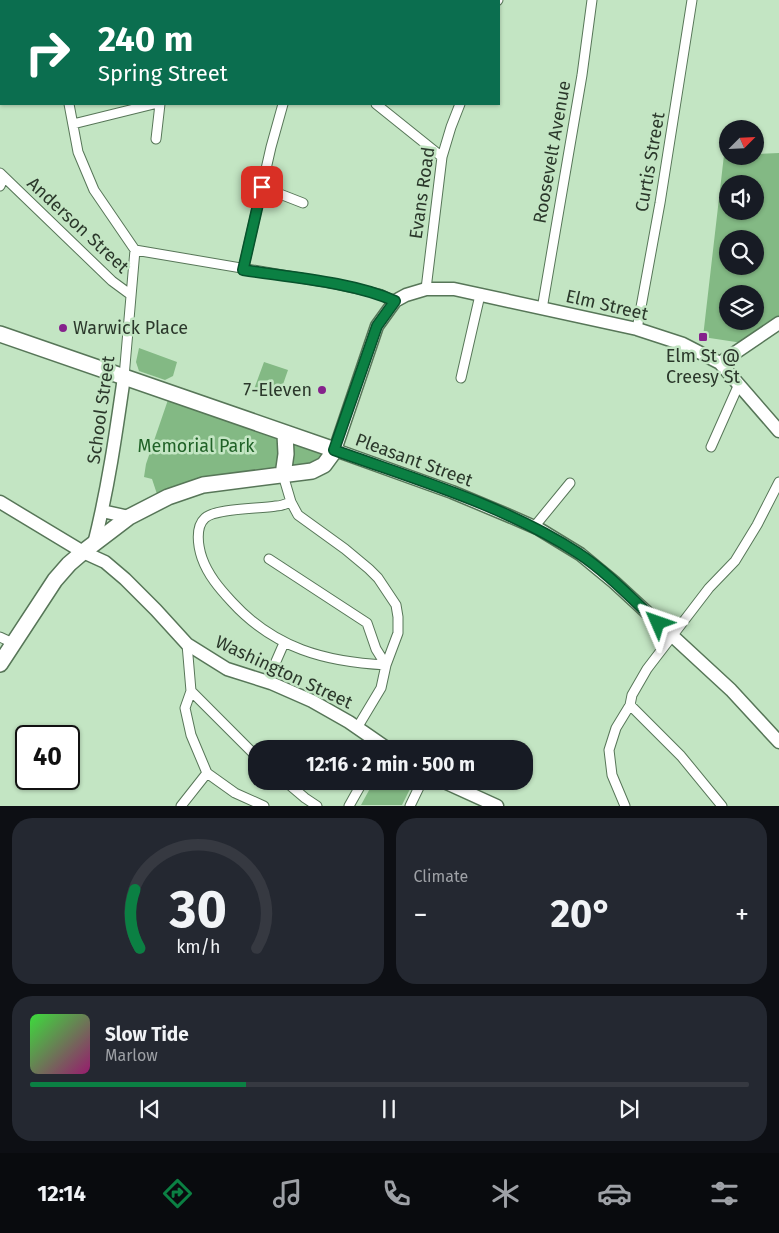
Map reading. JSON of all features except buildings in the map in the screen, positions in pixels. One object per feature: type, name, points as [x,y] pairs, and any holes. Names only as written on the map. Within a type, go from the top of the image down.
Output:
[{"type":"main road","name":"Elm Street","points":[[395,301],[406,295],[426,289],[454,289],[637,330],[683,344],[720,363],[779,431]]},
{"type":"main road","points":[[0,664],[7,640],[69,564],[129,517],[155,502],[194,487],[312,471],[320,468],[329,460],[377,326],[395,301]]},
{"type":"main road","points":[[720,363],[779,323]]},
{"type":"main road","name":"Pleasant Street","points":[[0,334],[452,492],[534,527],[580,554],[614,582],[731,690],[779,742]]},
{"type":"main road","name":"School Street","points":[[88,548],[102,511],[114,450],[124,378]]},
{"type":"main road","points":[[284,475],[285,434]]},
{"type":"main road","name":"Washington Street","points":[[0,502],[88,548],[125,579],[186,644],[227,669],[267,682],[312,701],[373,740]]},
{"type":"main road","points":[[102,511],[129,517]]},
{"type":"main road","points":[[462,790],[497,806]]},
{"type":"street","name":"Roosevelt Avenue","points":[[542,309],[582,75],[592,0]]},
{"type":"street","name":"Curtis Street","points":[[637,330],[660,203],[692,0]]},
{"type":"street","points":[[69,105],[78,152],[94,190],[135,250],[330,284],[380,294],[395,301]]},
{"type":"street","points":[[74,124],[150,105]]},
{"type":"street","points":[[156,139],[160,105]]},
{"type":"street","points":[[243,270],[283,105]]},
{"type":"street","points":[[377,105],[442,157]]},
{"type":"street","name":"Evans Road","points":[[426,289],[442,157],[460,105]]},
{"type":"street","name":"Anderson Street","points":[[0,186],[2,175]]},
{"type":"street","name":"Anderson Street","points":[[2,175],[112,281],[131,295]]},
{"type":"street","points":[[262,187],[303,203]]},
{"type":"street","name":"School Street","points":[[124,378],[135,250]]},
{"type":"street","points":[[461,378],[480,295]]},
{"type":"street","points":[[711,447],[738,384]]},
{"type":"street","points":[[284,475],[291,502],[298,515],[359,560],[378,578],[396,605],[398,633],[386,665],[381,688],[357,728]]},
{"type":"street","points":[[625,806],[612,775],[610,750],[616,728],[630,705],[632,695],[647,669],[709,588],[735,561],[757,525],[779,482]]},
{"type":"street","points":[[534,527],[570,483]]},
{"type":"street","points":[[291,502],[207,516],[200,524],[199,538],[199,549],[205,566],[218,587],[240,610],[260,628],[284,643],[338,660],[361,664],[386,665]]},
{"type":"street","points":[[269,559],[368,623],[376,649],[386,665]]},
{"type":"street","points":[[267,682],[284,643]]},
{"type":"street","points":[[186,644],[191,691],[185,708],[192,735],[207,773],[235,793],[264,806]]},
{"type":"street","points":[[191,691],[248,748]]},
{"type":"street","points":[[630,705],[681,756],[722,806]]},
{"type":"street","points":[[182,806],[207,773]]},
{"type":"street","points":[[295,790],[317,806]]},
{"type":"street","points":[[349,806],[358,790]]},
{"type":"street","points":[[410,806],[418,790]]},
{"type":"green space","points":[[779,153],[779,323],[749,344],[703,337],[719,198],[719,220],[764,220],[764,175],[722,175],[723,165],[764,165],[764,154]]},
{"type":"green space","points":[[139,348],[177,362],[173,376],[165,380],[139,371],[136,362]]},
{"type":"green space","points":[[264,362],[288,370],[281,390],[259,384],[256,393],[253,392]]},
{"type":"green space","name":"Memorial Park","points":[[170,394],[335,450],[329,460],[159,500],[152,479],[144,477],[146,464]]},
{"type":"green space","points":[[369,790],[410,790],[402,805],[361,805]]},
{"type":"place","name":"Warwick Place","points":[[63,328]]},
{"type":"place","name":"Elm St @ Creesy St","points":[[703,337]]},
{"type":"place","name":"7-Eleven","points":[[322,390]]},
{"type":"route","points":[[262,187],[243,270],[380,294],[395,301],[377,326],[334,450],[452,492],[539,530],[580,554],[614,582],[658,623]]}]
